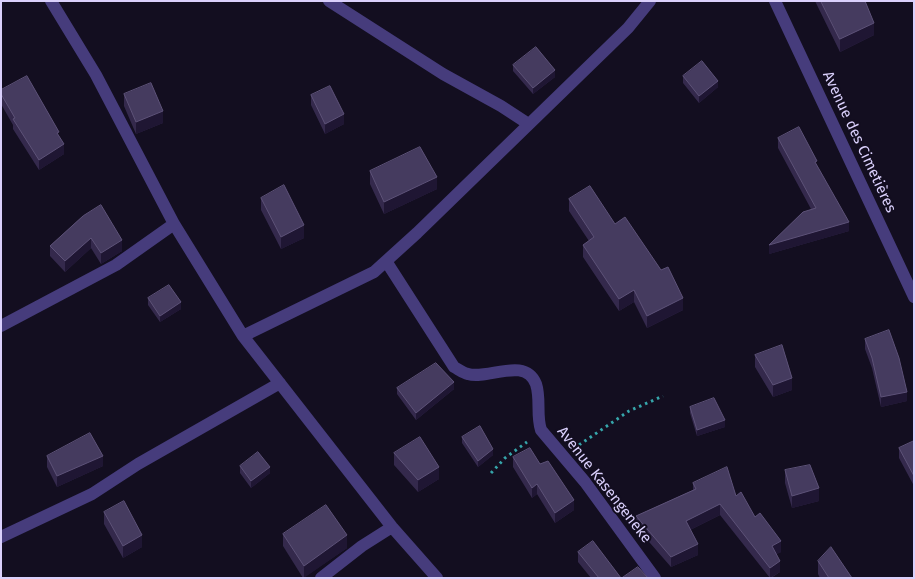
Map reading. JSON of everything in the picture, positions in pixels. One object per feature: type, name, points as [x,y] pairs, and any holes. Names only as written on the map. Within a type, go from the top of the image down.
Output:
[{"type":"street","points":[[51,1],[96,75],[174,224],[244,336],[392,527],[437,578]]},
{"type":"street","points":[[329,1],[443,74],[501,106],[527,123]]},
{"type":"street","points":[[244,336],[374,272],[417,233],[527,123],[628,28],[650,1]]},
{"type":"street","name":"Avenue des Cimetières","points":[[775,1],[914,297]]},
{"type":"street","points":[[1,326],[116,265],[174,224]]},
{"type":"street","name":"Avenue Kasengeneke","points":[[386,261],[454,367],[468,375],[514,370],[526,373],[535,381],[538,393],[538,422],[541,430],[563,454],[655,578]]},
{"type":"street","points":[[1,537],[92,494],[138,464],[280,383]]},
{"type":"street","points":[[321,578],[362,546],[392,527]]},
{"type":"path","points":[[563,454],[629,411],[664,396]]},
{"type":"path","points":[[491,473],[505,458],[541,430]]},
{"type":"building","points":[[821,1],[865,1],[874,23],[840,39]]},
{"type":"building","points":[[536,47],[555,70],[533,88],[513,65]]},
{"type":"building","points":[[702,61],[718,81],[699,96],[683,76]]},
{"type":"building","points":[[27,76],[64,144],[39,160],[13,119],[15,118],[1,94],[1,90]]},
{"type":"building","points":[[151,83],[163,111],[136,122],[124,94]]},
{"type":"building","points":[[330,86],[344,114],[325,124],[311,95]]},
{"type":"building","points":[[799,127],[817,161],[815,162],[849,222],[769,245],[803,212],[816,208],[778,138]]},
{"type":"building","points":[[420,147],[437,177],[384,202],[370,171]]},
{"type":"building","points":[[284,185],[304,225],[281,237],[261,198]]},
{"type":"building","points":[[590,186],[615,224],[625,217],[661,270],[668,267],[683,298],[647,316],[634,290],[619,299],[583,245],[594,237],[569,199]]},
{"type":"building","points":[[101,205],[122,240],[101,253],[91,238],[65,261],[50,246],[83,216]]},
{"type":"building","points":[[169,285],[181,302],[160,316],[148,298]]},
{"type":"building","points":[[889,330],[899,358],[907,392],[881,397],[872,358],[865,339]]},
{"type":"building","points":[[782,345],[792,378],[773,385],[755,355]]},
{"type":"building","points":[[436,363],[454,382],[416,413],[397,388]]},
{"type":"building","points":[[714,398],[725,420],[697,430],[690,407]]},
{"type":"building","points":[[480,426],[493,449],[478,461],[462,437]]},
{"type":"building","points":[[90,433],[103,456],[57,476],[47,456]]},
{"type":"building","points":[[420,437],[439,467],[418,480],[394,453]]},
{"type":"building","points":[[914,441],[914,476],[899,448]]},
{"type":"building","points":[[530,448],[540,464],[548,461],[574,500],[555,513],[537,484],[532,488],[513,457]]},
{"type":"building","points":[[258,452],[270,467],[251,481],[240,466]]},
{"type":"building","points":[[810,465],[819,488],[792,496],[785,470]]},
{"type":"building","points":[[727,467],[736,496],[741,492],[755,517],[760,513],[781,541],[772,546],[780,561],[770,568],[720,504],[686,521],[698,544],[671,557],[636,516],[696,489],[693,483]]},
{"type":"building","points":[[124,501],[142,535],[123,546],[104,512]]},
{"type":"building","points":[[326,505],[347,535],[304,566],[283,534]]},
{"type":"building","points":[[593,541],[621,578],[599,578],[578,552]]},
{"type":"building","points":[[831,547],[852,578],[829,578],[818,561]]},
{"type":"building","points":[[638,567],[648,578],[622,578]]}]
